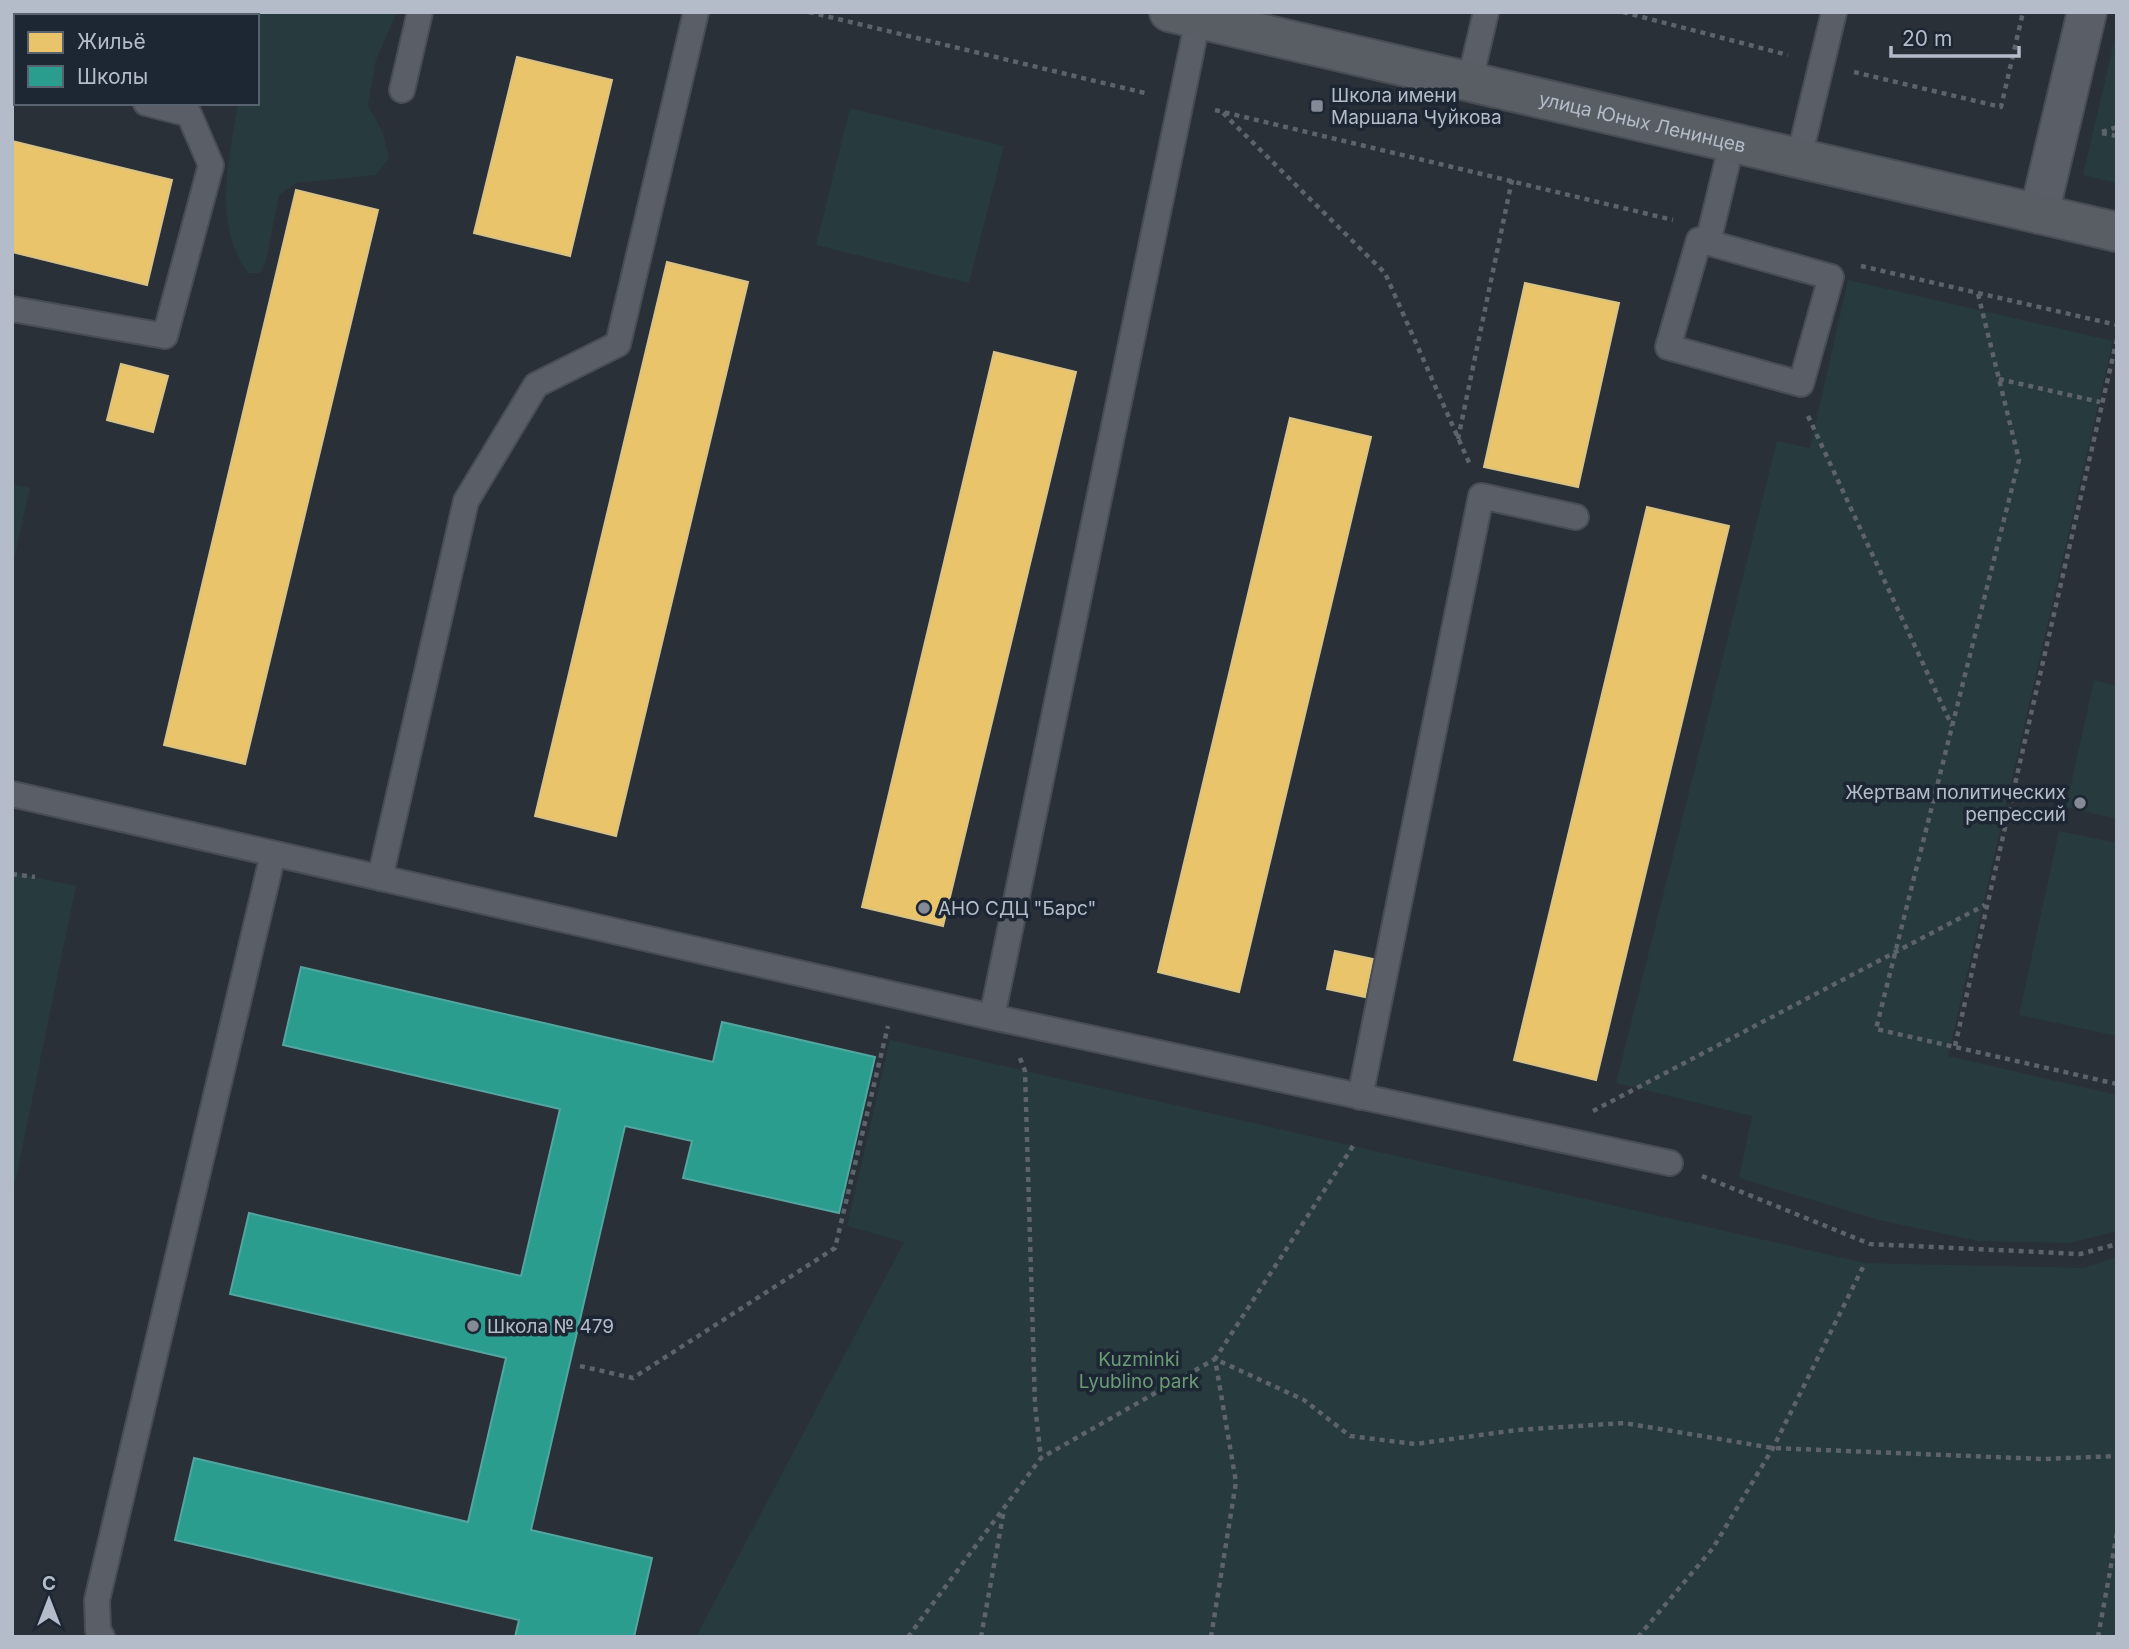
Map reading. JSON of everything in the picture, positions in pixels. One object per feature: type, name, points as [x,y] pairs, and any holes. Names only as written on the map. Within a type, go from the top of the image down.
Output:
[{"type":"main road","name":"улица Юных Ленинцев","points":[[1183,16],[1470,80],[2117,232]]},
{"type":"street","points":[[2039,214],[2087,12]]},
{"type":"lane","points":[[402,90],[419,12]]},
{"type":"lane","points":[[380,878],[467,501],[536,385],[618,344],[696,12]]},
{"type":"lane","points":[[1470,80],[1486,12]]},
{"type":"lane","points":[[1799,158],[1834,12]]},
{"type":"lane","points":[[992,1017],[1181,101],[1183,16]]},
{"type":"lane","points":[[12,309],[165,336],[211,165],[193,109],[162,105]]},
{"type":"lane","points":[[1710,236],[1732,142]]},
{"type":"lane","points":[[1710,236],[1831,277],[1801,384],[1668,347],[1699,240],[1710,236]]},
{"type":"lane","points":[[1360,1097],[1480,496],[1576,517]]},
{"type":"lane","points":[[12,794],[992,1017],[1670,1163]]},
{"type":"lane","points":[[102,1637],[98,1630],[97,1600],[273,854]]},
{"type":"path","points":[[809,12],[1513,180],[1710,236]]},
{"type":"path","points":[[1623,12],[2000,107],[2023,12]]},
{"type":"path","points":[[1221,111],[1385,273],[1473,472]]},
{"type":"path","points":[[2117,127],[2102,132],[2117,136]]},
{"type":"path","points":[[1458,439],[1513,180]]},
{"type":"path","points":[[1857,265],[2117,325]]},
{"type":"path","points":[[1978,294],[2020,460],[1876,1029],[2117,1083]]},
{"type":"path","points":[[2117,339],[1954,1046],[2117,1083]]},
{"type":"path","points":[[1999,379],[2101,402]]},
{"type":"path","points":[[1792,382],[1952,727]]},
{"type":"path","points":[[12,874],[35,877]]},
{"type":"path","points":[[1545,1136],[1986,904]]},
{"type":"path","points":[[580,1366],[633,1378],[835,1248],[888,1025]]},
{"type":"path","points":[[1025,1071],[1035,1405],[1041,1458]]},
{"type":"path","points":[[908,1637],[1041,1458],[1215,1359],[1353,1146]]},
{"type":"path","points":[[1670,1163],[1870,1244],[2080,1254],[2117,1244]]},
{"type":"path","points":[[1638,1637],[1713,1548],[1773,1448],[1865,1264]]},
{"type":"path","points":[[1215,1359],[1304,1400],[1350,1436],[1415,1444],[1517,1430],[1623,1423],[1773,1448],[2043,1459],[2117,1456]]},
{"type":"path","points":[[1211,1637],[1236,1482],[1215,1359]]},
{"type":"path","points":[[981,1637],[1005,1507]]},
{"type":"path","points":[[2098,1637],[2117,1532]]},
{"type":"green space","points":[[397,12],[376,60],[368,105],[383,133],[389,158],[376,175],[296,183],[279,195],[266,261],[260,273],[248,273],[237,253],[230,233],[226,191],[238,105],[259,105],[259,14],[250,14]]},
{"type":"green space","points":[[2117,30],[2117,183],[2083,175]]},
{"type":"green space","points":[[850,108],[1004,146],[969,283],[816,245]]},
{"type":"green space","points":[[1848,280],[2113,341],[1948,1056],[2117,1095],[2117,1231],[2070,1243],[1978,1241],[1879,1220],[1739,1178],[1752,1116],[1616,1083],[1777,441],[1810,448]]},
{"type":"green space","points":[[12,484],[30,488],[12,568]]},
{"type":"green space","points":[[2094,680],[2117,686],[2117,819],[2066,807]]},
{"type":"green space","points":[[2059,831],[2117,843],[2117,1036],[2019,1015]]},
{"type":"green space","points":[[12,872],[76,886],[12,1198]]},
{"type":"green space","name":"Kuzminki Lyublino park","points":[[890,1040],[1865,1263],[2084,1268],[2117,1257],[2117,1637],[696,1637],[904,1242],[847,1226]]},
{"type":"building: Жильё","points":[[103,12],[213,12],[212,14]]},
{"type":"building: Жильё","points":[[517,57],[612,80],[570,256],[474,233]]},
{"type":"building: Жильё","points":[[12,141],[172,180],[147,285],[12,252]]},
{"type":"building: Жильё","points":[[296,190],[378,210],[245,764],[164,745]]},
{"type":"building: Жильё","points":[[667,262],[748,282],[616,836],[535,816]]},
{"type":"building: Жильё","points":[[1525,283],[1619,303],[1578,487],[1484,467]]},
{"type":"building: Жильё","points":[[994,352],[1076,372],[943,926],[862,907]]},
{"type":"building: Жильё","points":[[121,364],[168,376],[153,432],[107,420]]},
{"type":"building: Жильё","points":[[1290,418],[1371,437],[1239,992],[1158,972]]},
{"type":"building: Жильё","points":[[1647,507],[1729,526],[1596,1080],[1514,1060]]},
{"type":"building: Жильё","points":[[1335,951],[1373,959],[1365,997],[1327,989]]},
{"type":"building: Школы","name":"Школа № 479","points":[[301,967],[713,1062],[722,1022],[875,1057],[839,1213],[683,1178],[692,1141],[625,1126],[531,1530],[652,1558],[634,1637],[515,1637],[519,1620],[175,1540],[194,1458],[468,1522],[506,1358],[230,1294],[249,1213],[521,1276],[560,1109],[283,1045]]},
{"type":"place","name":"Школа имени Маршала Чуйкова","points":[[1317,106]]},
{"type":"place","name":"Жертвам политических репрессий","points":[[2080,803]]},
{"type":"place","name":"АНО СДЦ \"Барс\"","points":[[924,908]]},
{"type":"place","name":"Школа № 479","points":[[473,1326]]}]
